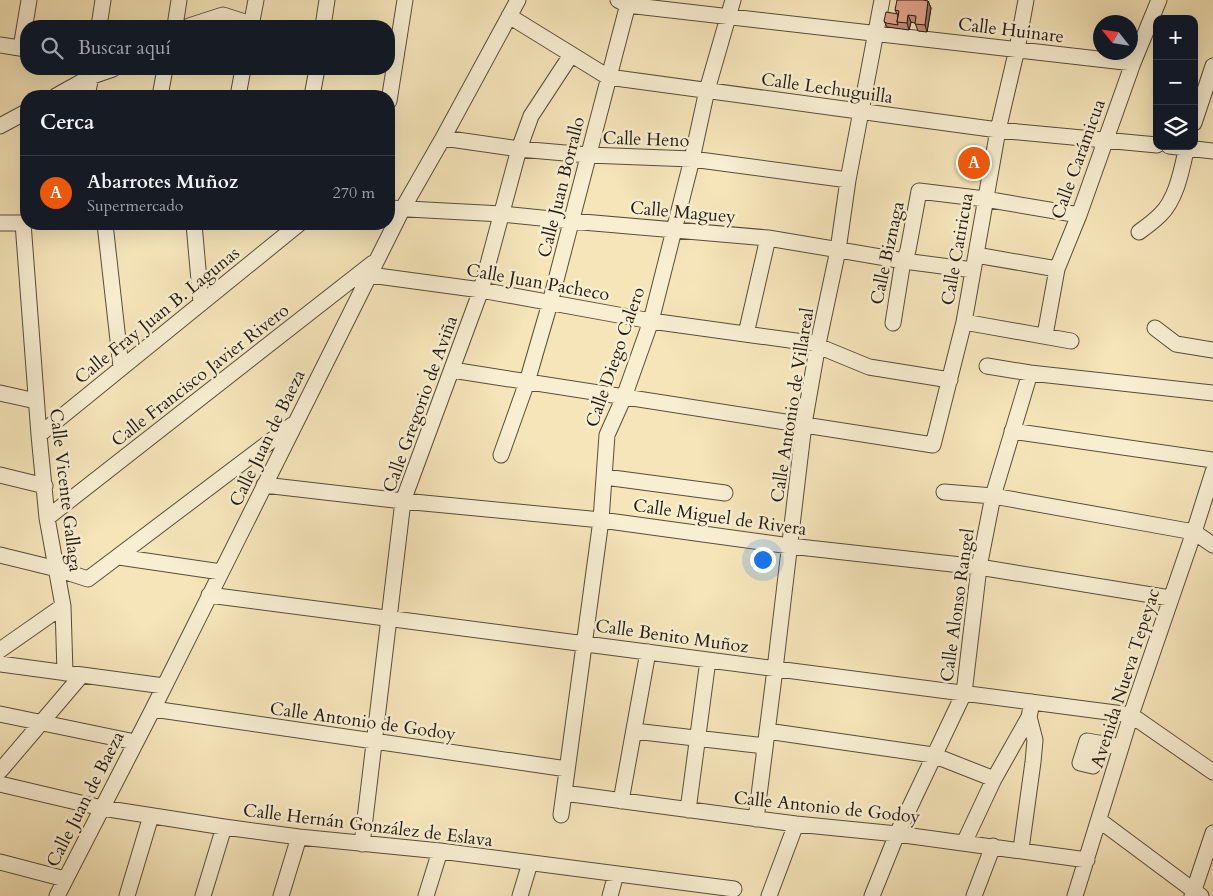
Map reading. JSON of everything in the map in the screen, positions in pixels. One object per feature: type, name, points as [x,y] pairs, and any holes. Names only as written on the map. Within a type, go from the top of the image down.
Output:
[{"type":"street","points":[[27,20],[29,0]]},
{"type":"street","points":[[100,20],[103,0]]},
{"type":"street","points":[[175,20],[179,0]]},
{"type":"street","points":[[252,20],[256,0]]},
{"type":"street","points":[[324,20],[327,0]]},
{"type":"street","points":[[395,63],[405,0]]},
{"type":"street","name":"Calle Juan de Baeza","points":[[396,208],[443,138],[518,0]]},
{"type":"street","name":"Calle Diego Calero","points":[[561,815],[601,520],[607,436],[624,397],[651,321],[692,159],[707,90],[733,0]]},
{"type":"street","name":"Calle Antonio de Villareal","points":[[756,819],[804,424],[838,250],[848,180],[882,0]]},
{"type":"street","name":"Calle Catiricua","points":[[804,424],[933,445],[964,322],[998,130],[1017,49],[1026,0]]},
{"type":"street","name":"Calle Carámicua","points":[[1045,335],[1057,269],[1079,215],[1133,63],[1159,0]]},
{"type":"street","name":"Calle Huinare","points":[[625,2],[728,17],[1133,63]]},
{"type":"street","name":"Calle Juan Borrallo","points":[[502,455],[550,303],[608,77],[625,2]]},
{"type":"street","points":[[208,20],[223,15],[237,20]]},
{"type":"street","name":"Calle Lechuguilla","points":[[509,16],[608,77],[998,130],[1153,145]]},
{"type":"street","points":[[0,45],[20,48]]},
{"type":"street","name":"Calle Gregorio de Aviña","points":[[362,844],[404,501],[481,290],[519,149],[531,116],[572,54]]},
{"type":"street","points":[[1198,112],[1212,73]]},
{"type":"street","points":[[65,90],[88,75]]},
{"type":"street","points":[[88,90],[91,75]]},
{"type":"street","points":[[161,90],[164,75]]},
{"type":"street","points":[[239,90],[242,75]]},
{"type":"street","points":[[313,90],[316,75]]},
{"type":"street","points":[[391,90],[393,75]]},
{"type":"street","points":[[0,126],[20,115]]},
{"type":"street","name":"Calle Heno","points":[[443,138],[519,149],[588,155],[692,159],[848,180]]},
{"type":"street","points":[[1198,149],[1213,151]]},
{"type":"street","points":[[1138,232],[1161,214],[1172,197],[1186,150]]},
{"type":"street","name":"Calle Biznaga","points":[[893,323],[919,191],[985,199]]},
{"type":"street","points":[[985,199],[1079,215]]},
{"type":"street","name":"Calle Maguey","points":[[396,208],[502,214],[571,222],[768,238],[904,261],[974,263],[1057,269]]},
{"type":"street","points":[[0,223],[20,223]]},
{"type":"street","name":"Calle Vicente Gallaga","points":[[24,230],[39,435],[47,518],[62,606],[65,673]]},
{"type":"street","points":[[106,230],[121,367]]},
{"type":"street","points":[[195,230],[201,303]]},
{"type":"street","name":"Calle Fray Juan B. Lagunas","points":[[39,435],[291,230]]},
{"type":"street","name":"Calle Juan de Baeza","points":[[57,896],[153,709],[370,275],[388,230]]},
{"type":"street","points":[[746,334],[768,238]]},
{"type":"street","name":"Calle Francisco Javier Rivero","points":[[47,518],[376,261]]},
{"type":"street","name":"Calle Juan Pacheco","points":[[370,275],[481,290],[651,321],[818,345],[869,366],[950,380]]},
{"type":"street","points":[[964,322],[1071,341]]},
{"type":"street","points":[[1155,328],[1176,344],[1213,350]]},
{"type":"street","points":[[987,366],[1030,373],[1213,393]]},
{"type":"street","points":[[452,370],[804,424]]},
{"type":"street","name":"Calle Alonso Rangel","points":[[872,896],[897,834],[964,693],[979,567],[993,496],[1030,373]]},
{"type":"street","points":[[0,393],[36,401]]},
{"type":"street","points":[[0,555],[88,579],[120,557],[295,422]]},
{"type":"street","points":[[1012,430],[1213,460]]},
{"type":"street","name":"Avenida Nueva Tepeyac","points":[[1075,896],[1131,715],[1213,472]]},
{"type":"street","points":[[0,475],[45,486]]},
{"type":"street","points":[[604,477],[725,493]]},
{"type":"street","name":"Calle Miguel de Rivera","points":[[264,485],[601,520],[790,546],[979,567],[1170,598]]},
{"type":"street","points":[[944,492],[993,496],[1194,532],[1213,545]]},
{"type":"street","points":[[120,557],[221,572]]},
{"type":"street","name":"Calle Benito Muñoz","points":[[209,595],[964,693],[1030,709],[1131,715]]},
{"type":"street","points":[[0,650],[62,606]]},
{"type":"street","points":[[621,801],[648,652]]},
{"type":"street","points":[[688,810],[708,660]]},
{"type":"street","points":[[0,664],[164,686]]},
{"type":"street","points":[[0,771],[82,676]]},
{"type":"street","name":"Calle Antonio de Godoy","points":[[153,709],[567,769]]},
{"type":"street","points":[[964,843],[1030,709]]},
{"type":"street","points":[[1021,849],[1035,740],[1030,709]]},
{"type":"street","points":[[0,714],[135,742]]},
{"type":"street","points":[[1131,715],[1213,772]]},
{"type":"street","points":[[634,731],[697,738],[766,739],[934,755],[994,779]]},
{"type":"street","points":[[1101,744],[1121,747]]},
{"type":"street","points":[[1007,757],[1033,762]]},
{"type":"street","name":"Calle Hernán González de Eslava","points":[[0,784],[102,808],[224,827],[299,837],[440,851],[616,874],[698,891],[734,889]]},
{"type":"street","name":"Calle Antonio de Godoy","points":[[564,793],[796,824],[1021,849],[1087,860]]},
{"type":"street","points":[[127,896],[151,816]]},
{"type":"street","points":[[1099,820],[1195,894],[1213,833]]},
{"type":"street","points":[[769,896],[796,824]]},
{"type":"street","points":[[203,896],[224,827]]},
{"type":"street","points":[[281,896],[299,837]]},
{"type":"street","points":[[974,896],[993,846]]},
{"type":"street","points":[[426,896],[440,851]]},
{"type":"street","points":[[0,862],[65,879]]},
{"type":"street","points":[[520,896],[530,863]]},
{"type":"street","points":[[610,896],[616,874]]},
{"type":"building","points":[[897,0],[928,1],[925,25],[915,24],[916,16],[908,15],[907,23],[897,22],[899,11],[895,10]]},
{"type":"building","points":[[886,12],[898,14],[898,25],[884,21]]},
{"type":"place","name":"Abarrotes Muñoz","points":[[974,163]]}]
